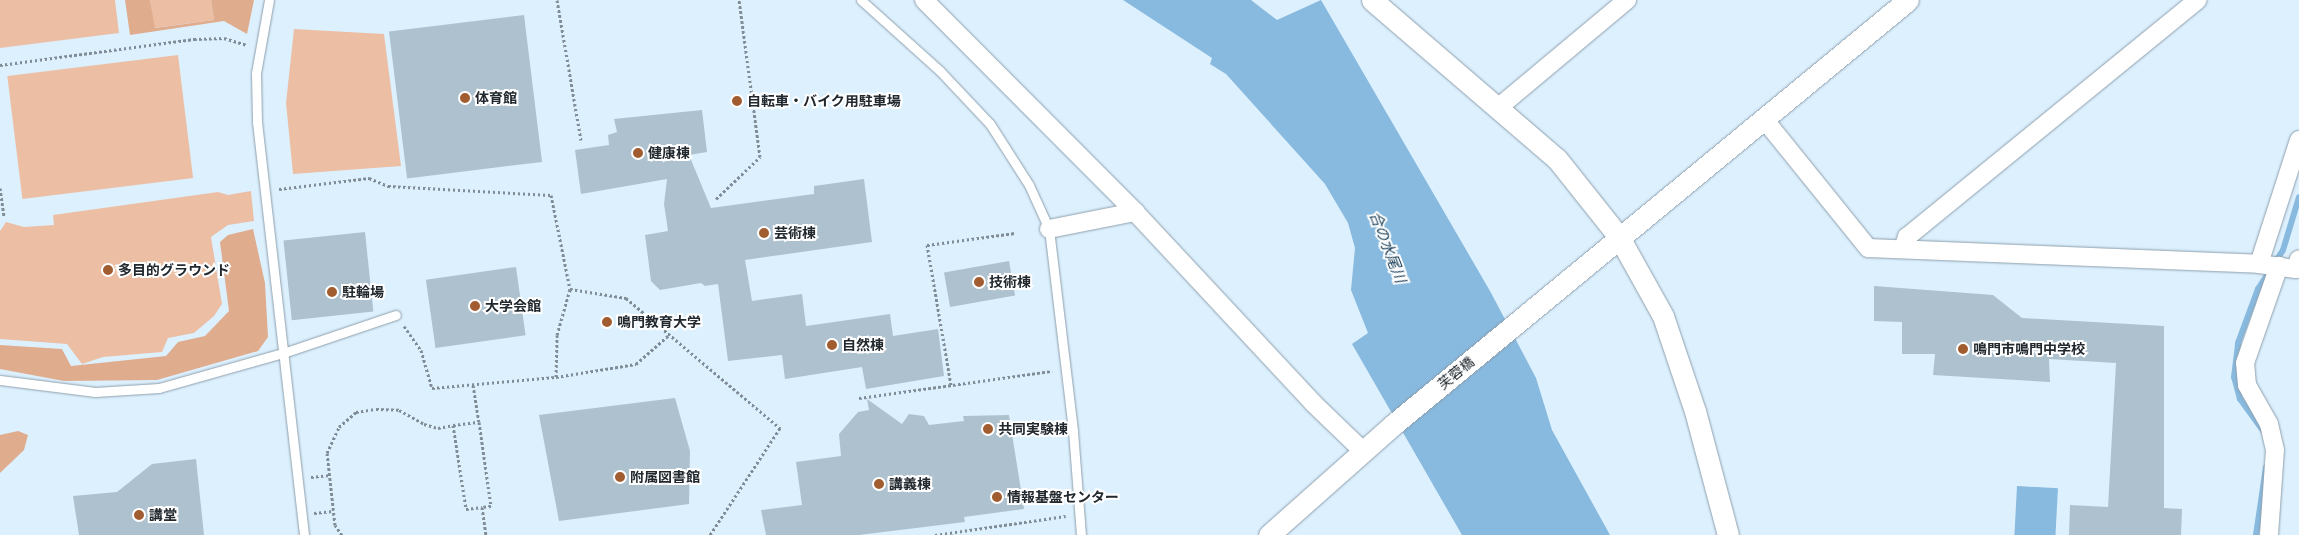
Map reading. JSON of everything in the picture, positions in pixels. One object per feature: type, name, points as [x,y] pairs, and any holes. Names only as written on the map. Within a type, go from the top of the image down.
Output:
[{"type":"street","points":[[924,0],[1136,212],[1313,403],[1364,452]]},
{"type":"street","points":[[1372,0],[1499,107],[1557,159],[1619,237],[1662,316],[1695,411],[1728,535]]},
{"type":"street","points":[[1499,107],[1627,0]]},
{"type":"street","name":"芙蓉橋","points":[[1269,535],[1394,424],[1908,0]]},
{"type":"street","points":[[1903,249],[1907,238],[2198,0]]},
{"type":"street","points":[[1764,119],[1868,248],[2259,264],[2296,269],[2299,259]]},
{"type":"street","points":[[2259,264],[2299,140]]},
{"type":"street","points":[[1049,229],[1136,212]]},
{"type":"street","points":[[2269,535],[2274,450],[2269,424],[2247,385],[2245,363],[2279,266]]},
{"type":"lane","points":[[269,0],[259,49],[257,122],[304,535]]},
{"type":"lane","points":[[861,0],[940,71],[990,124],[1029,185],[1049,229],[1081,535]]},
{"type":"lane","points":[[0,380],[95,392],[160,388],[283,353],[396,315]]},
{"type":"path","points":[[557,0],[581,140]]},
{"type":"path","points":[[716,199],[760,157],[740,0]]},
{"type":"path","points":[[0,65],[194,39],[224,38],[259,49]]},
{"type":"path","points":[[265,191],[369,178],[388,186],[551,195],[570,289],[556,335],[556,377]]},
{"type":"path","points":[[0,188],[4,216]]},
{"type":"path","points":[[951,385],[927,245],[1015,233]]},
{"type":"path","points":[[570,289],[626,298],[780,428],[710,535]]},
{"type":"path","points":[[396,315],[421,350],[432,388],[556,377],[636,364],[669,335]]},
{"type":"path","points":[[859,398],[1065,370]]},
{"type":"path","points":[[453,425],[466,509],[490,506],[473,384]]},
{"type":"path","points":[[342,535],[335,525],[327,453],[339,427],[356,412],[376,409],[399,410],[438,428],[479,422]]},
{"type":"path","points":[[482,507],[486,535]]},
{"type":"path","points":[[935,535],[1079,514]]},
{"type":"shaded area","points":[[0,0],[115,0],[119,33],[0,48]]},
{"type":"shaded area","points":[[125,0],[150,0],[155,28],[214,20],[211,0],[254,0],[247,34],[224,21],[130,35]]},
{"type":"shaded area","points":[[150,0],[211,0],[214,20],[154,28]]},
{"type":"shaded area","points":[[294,29],[384,34],[401,166],[293,174],[286,103]]},
{"type":"shaded area","points":[[178,55],[193,178],[22,199],[7,76]]},
{"type":"shaded area","name":"多目的グラウンド","points":[[251,191],[254,221],[228,225],[211,237],[222,304],[214,316],[194,333],[168,338],[162,352],[103,357],[82,364],[67,344],[0,339],[0,231],[6,222],[24,227],[54,225],[53,215],[218,192],[228,195]]},
{"type":"shaded area","points":[[253,229],[265,283],[268,337],[258,351],[157,380],[64,381],[0,369],[0,345],[62,349],[71,366],[166,356],[178,342],[205,336],[229,311],[220,242],[228,235]]},
{"type":"shaded area","points":[[18,431],[28,435],[24,450],[0,473],[0,435]]},
{"type":"water","name":"合の水尾川","points":[[1123,0],[1251,0],[1277,20],[1321,0],[1490,291],[1536,378],[1552,430],[1610,535],[1462,535],[1352,344],[1368,333],[1351,290],[1355,248],[1348,223],[1325,184],[1226,74],[1210,64],[1212,58]]},
{"type":"water","points":[[2017,486],[2058,488],[2055,535],[2014,535]]},
{"type":"building","name":"体育館","points":[[524,15],[542,162],[407,178],[389,32]]},
{"type":"building","points":[[702,110],[707,152],[689,155],[711,208],[814,194],[814,186],[864,179],[872,242],[745,260],[752,301],[802,294],[806,326],[890,314],[893,336],[938,329],[944,376],[866,389],[862,367],[785,379],[782,355],[728,361],[718,284],[705,286],[701,283],[660,290],[651,281],[645,235],[668,231],[664,204],[667,179],[581,194],[575,150],[609,145],[608,135],[617,132],[614,119]]},
{"type":"building","name":"駐輪場","points":[[365,232],[373,312],[292,320],[283,241]]},
{"type":"building","name":"技術棟","points":[[1009,261],[1015,295],[950,307],[944,272]]},
{"type":"building","name":"大学会館","points":[[516,267],[526,335],[435,348],[426,280]]},
{"type":"building","points":[[1874,286],[1993,295],[2022,318],[2164,326],[2164,508],[2182,509],[2181,535],[2069,535],[2070,505],[2108,507],[2116,363],[2049,359],[2050,382],[1933,375],[1935,354],[1902,354],[1902,322],[1874,321]]},
{"type":"building","name":"附属図書館","points":[[675,398],[690,451],[689,504],[559,521],[539,415]]},
{"type":"building","name":"講義棟","points":[[867,399],[902,424],[909,414],[924,416],[929,425],[964,421],[963,416],[1009,415],[1024,509],[964,517],[965,522],[859,535],[766,535],[761,510],[802,505],[796,462],[841,456],[839,434],[858,412],[869,410]]},
{"type":"building","name":"講堂","points":[[196,459],[204,535],[79,535],[73,496],[117,492],[152,464]]},
{"type":"waterway","points":[[2264,432],[2240,399],[2234,377],[2238,343],[2258,289],[2283,250],[2299,197]]},
{"type":"waterway","points":[[2256,535],[2266,467]]},
{"type":"place","name":"体育館","points":[[465,98]]},
{"type":"place","name":"自転車・バイク用駐車場","points":[[737,101]]},
{"type":"place","name":"健康棟","points":[[638,153]]},
{"type":"place","name":"芸術棟","points":[[764,233]]},
{"type":"place","name":"多目的グラウンド","points":[[108,270]]},
{"type":"place","name":"技術棟","points":[[979,282]]},
{"type":"place","name":"駐輪場","points":[[332,292]]},
{"type":"place","name":"大学会館","points":[[475,306]]},
{"type":"place","name":"鳴門教育大学","points":[[607,322]]},
{"type":"place","name":"自然棟","points":[[832,345]]},
{"type":"place","name":"鳴門市鳴門中学校","points":[[1963,349]]},
{"type":"place","name":"共同実験棟","points":[[988,429]]},
{"type":"place","name":"附属図書館","points":[[620,477]]},
{"type":"place","name":"講義棟","points":[[879,484]]},
{"type":"place","name":"情報基盤センター","points":[[997,497]]},
{"type":"place","name":"講堂","points":[[139,515]]}]
